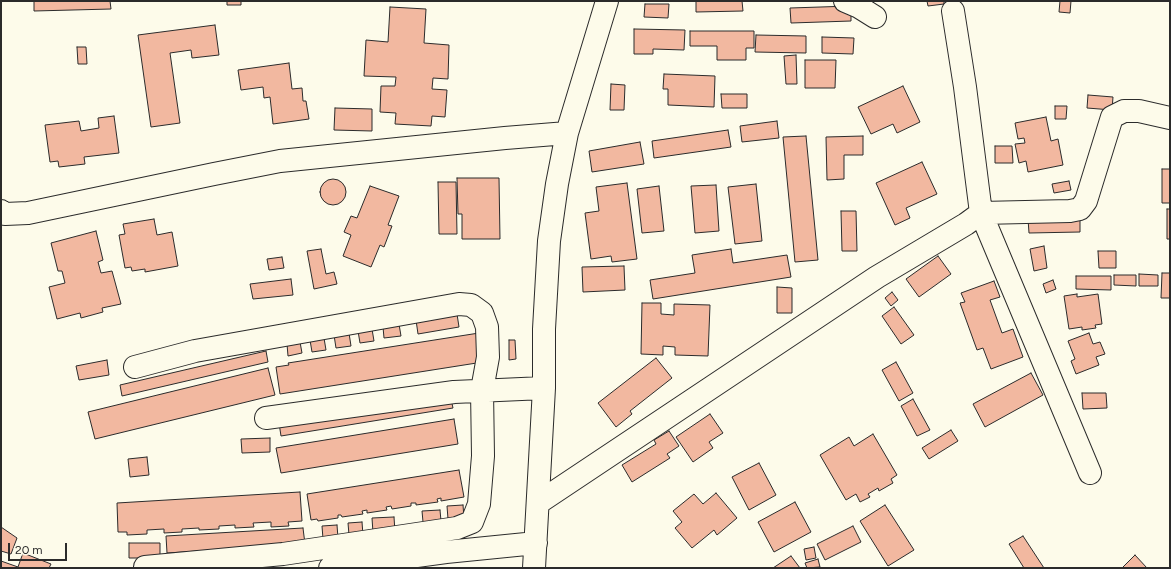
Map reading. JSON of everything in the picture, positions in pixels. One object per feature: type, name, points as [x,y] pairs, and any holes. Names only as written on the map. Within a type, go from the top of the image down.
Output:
[{"type":"street","points":[[534,568],[544,388],[544,329],[549,241],[557,184],[567,133],[607,1]]},
{"type":"street","points":[[845,1],[859,7],[875,17]]},
{"type":"street","points":[[953,11],[966,95],[981,213],[1090,473]]},
{"type":"street","points":[[538,503],[877,277],[966,224],[981,213],[1070,211],[1080,209],[1086,201],[1112,117],[1124,111],[1139,111],[1170,118]]},
{"type":"street","points":[[1,211],[6,214],[28,213],[280,161],[567,133]]},
{"type":"street","points":[[136,367],[195,352],[459,304],[471,305],[482,313],[487,328],[488,357],[482,390],[483,456],[479,504],[472,522],[457,528],[283,554],[145,568]]},
{"type":"street","points":[[266,418],[446,393],[544,388]]},
{"type":"street","points":[[330,568],[446,552],[536,543]]},
{"type":"building","points":[[34,1],[110,1],[111,9],[34,11]]},
{"type":"building","points":[[227,1],[241,1],[241,5],[227,5]]},
{"type":"building","points":[[696,1],[742,1],[743,11],[696,12]]},
{"type":"building","points":[[927,1],[944,1],[944,4],[928,6]]},
{"type":"building","points":[[1060,1],[1071,1],[1070,13],[1059,12]]},
{"type":"building","points":[[645,4],[669,4],[668,18],[644,17]]},
{"type":"building","points":[[851,6],[851,21],[791,23],[790,8]]},
{"type":"building","points":[[390,7],[426,9],[424,43],[449,45],[448,79],[433,78],[432,89],[447,90],[445,117],[432,116],[431,126],[395,124],[396,113],[380,112],[381,86],[395,86],[396,77],[364,76],[366,40],[388,42]]},
{"type":"building","points":[[215,25],[219,55],[192,58],[191,50],[170,53],[180,123],[151,127],[138,35]]},
{"type":"building","points":[[634,29],[685,30],[684,50],[653,49],[653,54],[634,54]]},
{"type":"building","points":[[690,31],[754,31],[754,48],[746,48],[746,60],[717,60],[717,46],[690,46]]},
{"type":"building","points":[[756,35],[806,36],[806,53],[755,52]]},
{"type":"building","points":[[822,37],[854,38],[853,54],[822,53]]},
{"type":"building","points":[[77,47],[86,47],[87,64],[78,64]]},
{"type":"building","points":[[796,55],[797,84],[786,84],[784,56]]},
{"type":"building","points":[[805,60],[836,60],[835,88],[805,88]]},
{"type":"building","points":[[289,63],[292,89],[302,88],[303,101],[306,101],[309,119],[273,124],[270,97],[264,98],[263,87],[241,90],[238,70]]},
{"type":"building","points":[[664,74],[715,76],[714,107],[668,105],[668,89],[663,89]]},
{"type":"building","points":[[611,84],[625,85],[624,110],[610,110]]},
{"type":"building","points":[[903,86],[920,122],[897,133],[893,124],[871,134],[858,107]]},
{"type":"building","points":[[721,94],[747,94],[747,108],[722,108]]},
{"type":"building","points":[[1088,95],[1113,97],[1112,110],[1087,108]]},
{"type":"building","points":[[1055,106],[1067,106],[1066,119],[1055,119]]},
{"type":"building","points":[[335,108],[372,109],[372,131],[334,130]]},
{"type":"building","points":[[114,116],[119,153],[84,157],[85,164],[59,167],[58,161],[50,162],[45,125],[79,121],[81,131],[99,128],[98,118]]},
{"type":"building","points":[[1046,117],[1051,141],[1058,139],[1063,165],[1028,172],[1026,161],[1019,163],[1015,144],[1025,143],[1024,138],[1018,139],[1015,123]]},
{"type":"building","points":[[777,121],[779,138],[742,142],[740,126]]},
{"type":"building","points":[[728,130],[731,147],[654,158],[652,141]]},
{"type":"building","points":[[806,136],[818,260],[795,262],[783,137]]},
{"type":"building","points":[[863,136],[863,155],[844,155],[844,179],[827,180],[826,137]]},
{"type":"building","points":[[640,142],[644,164],[592,172],[589,151]]},
{"type":"building","points":[[995,146],[1012,146],[1013,163],[995,163]]},
{"type":"building","points":[[922,162],[937,194],[906,208],[910,218],[895,225],[876,183]]},
{"type":"building","points":[[1162,169],[1170,169],[1170,203],[1162,203]]},
{"type":"building","points":[[457,178],[499,178],[500,239],[462,239],[462,214],[458,214]]},
{"type":"building","points":[[333,179],[342,183],[346,192],[342,201],[333,205],[324,201],[320,192],[324,183]]},
{"type":"building","points":[[1069,181],[1071,190],[1054,193],[1052,184]]},
{"type":"building","points":[[438,182],[456,182],[457,234],[439,234]]},
{"type":"building","points":[[627,183],[637,259],[612,262],[611,256],[591,259],[585,213],[599,211],[596,187]]},
{"type":"building","points":[[756,184],[762,241],[735,244],[728,187]]},
{"type":"building","points":[[716,185],[719,231],[695,233],[691,186]]},
{"type":"building","points":[[370,186],[399,196],[388,225],[392,226],[384,247],[380,245],[371,267],[343,256],[351,235],[344,232],[351,216],[357,218]]},
{"type":"building","points":[[659,186],[664,231],[642,233],[637,189]]},
{"type":"building","points":[[1167,209],[1170,209],[1170,239],[1167,239]]},
{"type":"building","points":[[841,211],[856,211],[857,251],[842,251]]},
{"type":"building","points":[[1080,218],[1080,232],[1029,233],[1028,219]]},
{"type":"building","points":[[154,219],[157,235],[172,232],[178,266],[145,272],[145,269],[132,271],[131,267],[125,268],[119,235],[125,234],[123,224]]},
{"type":"building","points":[[96,231],[103,260],[98,262],[101,273],[112,271],[121,304],[102,308],[103,312],[81,318],[80,313],[57,319],[49,287],[65,283],[62,271],[58,271],[51,243]]},
{"type":"building","points":[[1044,246],[1047,268],[1034,271],[1030,249]]},
{"type":"building","points":[[321,249],[326,274],[334,272],[337,284],[314,289],[307,251]]},
{"type":"building","points":[[731,249],[733,263],[787,255],[791,277],[653,299],[650,280],[695,273],[692,255]]},
{"type":"building","points":[[1098,251],[1116,251],[1116,268],[1099,268]]},
{"type":"building","points":[[938,256],[951,274],[919,297],[906,279]]},
{"type":"building","points":[[282,257],[284,268],[269,270],[267,259]]},
{"type":"building","points":[[624,266],[625,290],[583,292],[582,267]]},
{"type":"building","points":[[1162,273],[1170,273],[1170,298],[1161,298]]},
{"type":"building","points":[[1139,274],[1158,275],[1158,286],[1139,286]]},
{"type":"building","points":[[1114,275],[1136,275],[1136,286],[1114,285]]},
{"type":"building","points":[[1076,276],[1111,276],[1111,290],[1076,289]]},
{"type":"building","points":[[291,279],[293,295],[253,299],[250,284]]},
{"type":"building","points":[[1053,280],[1056,289],[1046,293],[1043,284]]},
{"type":"building","points":[[994,281],[1000,297],[990,300],[1002,333],[1013,329],[1023,357],[991,369],[983,348],[977,350],[960,303],[965,302],[961,293]]},
{"type":"building","points":[[777,287],[792,288],[792,313],[777,313]]},
{"type":"building","points":[[892,292],[898,300],[891,306],[885,298]]},
{"type":"building","points":[[1077,294],[1077,297],[1098,294],[1102,324],[1095,325],[1096,328],[1082,330],[1082,327],[1069,329],[1064,296]]},
{"type":"building","points":[[642,303],[661,303],[661,314],[674,315],[674,304],[710,305],[708,356],[675,355],[675,347],[663,346],[663,355],[641,354]]},
{"type":"building","points":[[894,307],[914,335],[901,344],[882,316]]},
{"type":"building","points":[[457,314],[459,327],[418,334],[416,320]]},
{"type":"building","points":[[399,324],[401,336],[384,338],[383,327]]},
{"type":"building","points":[[372,329],[374,341],[360,343],[358,331]]},
{"type":"building","points":[[349,333],[351,346],[336,348],[334,335]]},
{"type":"building","points":[[479,333],[483,362],[280,394],[276,367],[289,365],[288,363]]},
{"type":"building","points":[[1089,333],[1093,344],[1100,342],[1105,354],[1096,357],[1099,365],[1076,374],[1071,361],[1075,359],[1068,341]]},
{"type":"building","points":[[324,338],[326,350],[312,352],[310,340]]},
{"type":"building","points":[[509,340],[515,340],[516,359],[509,360]]},
{"type":"building","points":[[300,342],[302,353],[288,356],[287,344]]},
{"type":"building","points":[[266,351],[268,362],[122,396],[120,385]]},
{"type":"building","points":[[656,358],[672,378],[630,411],[632,414],[616,427],[598,403]]},
{"type":"building","points":[[107,360],[109,375],[79,380],[76,366]]},
{"type":"building","points":[[896,362],[913,393],[899,401],[882,370]]},
{"type":"building","points":[[268,368],[275,395],[95,439],[88,412]]},
{"type":"building","points":[[1031,373],[1043,395],[985,427],[973,404]]},
{"type":"building","points":[[1082,393],[1106,393],[1107,408],[1083,409]]},
{"type":"building","points":[[450,395],[453,408],[281,436],[279,423]]},
{"type":"building","points":[[913,399],[930,430],[917,436],[901,406]]},
{"type":"building","points":[[710,414],[723,433],[709,442],[713,448],[693,462],[676,437]]},
{"type":"building","points":[[454,419],[458,444],[281,473],[276,448]]},
{"type":"building","points":[[951,430],[958,441],[929,459],[922,448]]},
{"type":"building","points":[[669,431],[679,446],[667,454],[670,458],[632,482],[622,465],[656,444],[654,440]]},
{"type":"building","points":[[873,434],[897,475],[891,479],[893,483],[879,491],[878,488],[868,494],[870,497],[860,502],[856,494],[846,500],[820,455],[849,437],[854,446]]},
{"type":"building","points":[[270,438],[270,452],[242,453],[241,439]]},
{"type":"building","points":[[147,457],[149,475],[130,477],[128,459]]},
{"type":"building","points":[[759,463],[776,495],[749,510],[732,477]]},
{"type":"building","points":[[459,470],[464,497],[441,501],[441,498],[437,499],[438,502],[416,505],[416,503],[411,503],[411,506],[392,509],[391,506],[386,507],[387,510],[367,513],[367,510],[362,511],[363,514],[342,517],[341,515],[338,515],[338,518],[318,521],[317,519],[311,520],[307,494]]},
{"type":"building","points":[[300,492],[302,521],[288,522],[289,526],[271,527],[271,522],[253,523],[254,527],[235,528],[235,525],[219,526],[219,529],[182,529],[182,532],[164,533],[164,529],[147,530],[147,534],[127,535],[127,532],[118,532],[117,503]]},
{"type":"building","points":[[716,493],[737,518],[717,535],[714,530],[692,548],[675,528],[682,522],[673,511],[694,494],[703,504]]},
{"type":"building","points":[[795,502],[811,532],[774,552],[758,522]]},
{"type":"building","points":[[463,505],[464,518],[448,519],[447,506]]},
{"type":"building","points":[[885,505],[914,550],[888,566],[860,521]]},
{"type":"building","points":[[440,510],[441,521],[423,522],[422,511]]},
{"type":"building","points":[[394,517],[395,532],[373,533],[372,518]]},
{"type":"building","points":[[362,522],[363,535],[349,535],[348,523]]},
{"type":"building","points":[[337,525],[338,538],[323,539],[322,526]]},
{"type":"building","points":[[853,526],[861,542],[825,560],[817,544]]},
{"type":"building","points":[[1,527],[17,538],[11,554],[1,551]]},
{"type":"building","points":[[303,528],[305,544],[167,553],[166,536]]},
{"type":"building","points":[[1023,536],[1044,568],[1024,568],[1009,544]]},
{"type":"building","points":[[129,543],[160,543],[160,558],[129,558]]},
{"type":"building","points":[[814,547],[816,558],[806,560],[804,549]]},
{"type":"building","points":[[23,553],[51,564],[49,568],[1,568],[1,561],[18,567]]},
{"type":"building","points":[[1135,555],[1147,568],[1122,568]]},
{"type":"building","points":[[791,556],[800,568],[773,568]]},
{"type":"building","points":[[818,559],[820,567],[807,568],[805,563]]}]
